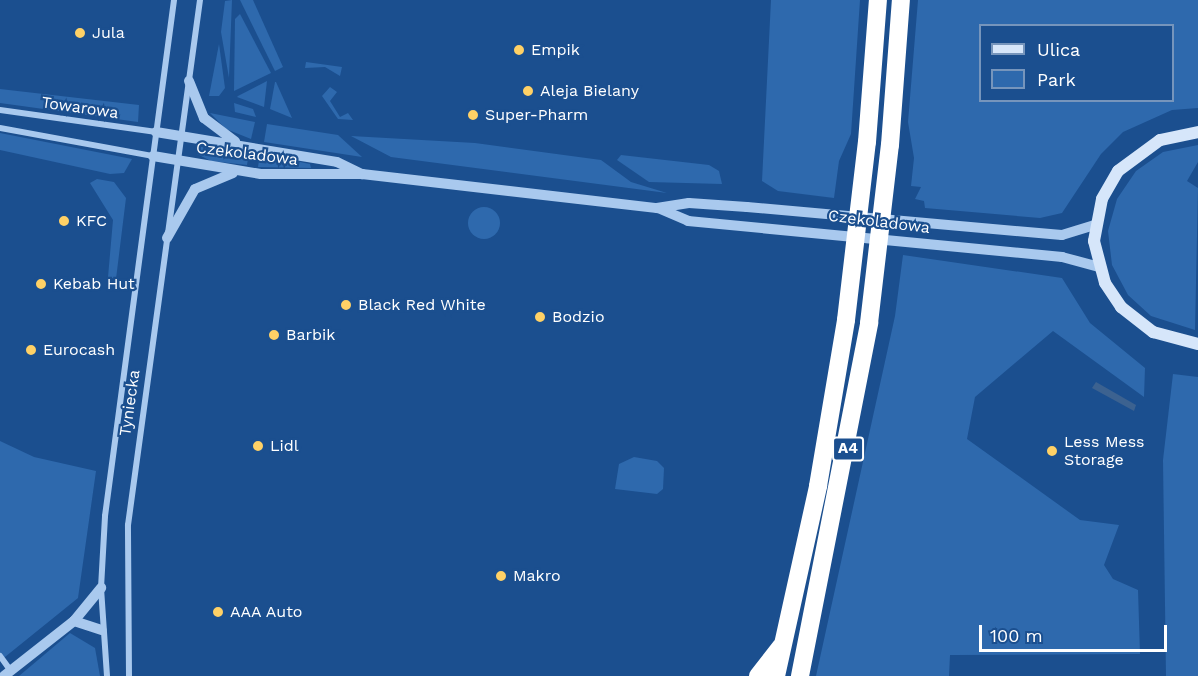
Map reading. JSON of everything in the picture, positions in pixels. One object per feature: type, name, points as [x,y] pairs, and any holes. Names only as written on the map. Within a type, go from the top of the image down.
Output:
[{"type":"highway","name":"A4","points":[[776,676],[785,641],[846,320],[867,142],[878,0]]},
{"type":"highway","name":"A4","points":[[800,676],[869,323],[890,145],[901,0]]},
{"type":"highway","points":[[758,676],[785,641]]},
{"type":"main road","points":[[1198,132],[1160,140],[1131,158],[1109,185],[1095,225],[1099,267],[1112,296],[1131,317],[1170,339],[1198,344]]},
{"type":"street","points":[[153,156],[174,0]]},
{"type":"street","name":"Czekoladowa","points":[[182,135],[200,0]]},
{"type":"street","points":[[189,81],[204,118],[217,132],[246,145]]},
{"type":"street","name":"Towarowa","points":[[0,110],[156,132]]},
{"type":"street","name":"Towarowa","points":[[0,128],[153,156]]},
{"type":"street","name":"Czekoladowa","points":[[156,132],[246,145],[337,162],[362,174]]},
{"type":"street","name":"Tyniecka","points":[[129,676],[128,525],[182,135]]},
{"type":"street","name":"Czekoladowa","points":[[153,156],[242,172],[330,178],[362,174],[657,208],[689,203],[1062,235],[1095,225]]},
{"type":"street","name":"Tyniecka","points":[[107,676],[102,630],[101,588],[110,474],[153,156]]},
{"type":"street","points":[[167,238],[195,189],[211,178],[242,172]]},
{"type":"street","name":"Czekoladowa","points":[[657,208],[688,221],[1062,257],[1099,267]]},
{"type":"street","points":[[0,656],[7,674],[74,621],[101,588]]},
{"type":"street","points":[[74,621],[102,630]]},
{"type":"green space","points":[[232,0],[229,78],[221,32],[225,1]]},
{"type":"green space","points":[[240,0],[253,0],[283,67],[275,71]]},
{"type":"green space","points":[[771,0],[860,0],[851,134],[839,161],[834,198],[778,191],[762,181]]},
{"type":"green space","points":[[918,0],[1198,0],[1198,108],[1172,110],[1123,132],[1101,154],[1062,213],[1040,218],[925,208],[924,201],[915,199],[921,187],[911,186],[914,158],[908,122]]},
{"type":"green space","points":[[240,14],[271,73],[234,91],[235,19]]},
{"type":"green space","points":[[219,44],[225,88],[219,96],[209,96]]},
{"type":"green space","points":[[306,62],[342,67],[340,76],[325,67],[305,68]]},
{"type":"green space","points":[[267,81],[264,107],[237,97],[238,96]]},
{"type":"green space","points":[[276,82],[292,118],[270,109]]},
{"type":"green space","points":[[330,87],[337,92],[330,101],[340,117],[348,113],[353,120],[338,119],[322,96]]},
{"type":"green space","points":[[0,89],[139,105],[138,122],[0,103]]},
{"type":"green space","points":[[234,103],[253,109],[256,117],[235,112]]},
{"type":"green space","points":[[210,113],[255,122],[251,139],[226,129]]},
{"type":"green space","points":[[267,124],[338,135],[362,157],[264,142]]},
{"type":"green space","points":[[0,133],[132,159],[124,173],[110,174],[0,150]]},
{"type":"green space","points":[[351,136],[475,143],[601,160],[631,182],[667,193],[391,157]]},
{"type":"green space","points":[[1198,145],[1198,162],[1187,181],[1198,188],[1195,330],[1151,316],[1128,295],[1112,265],[1108,231],[1117,199],[1136,171],[1163,152]]},
{"type":"green space","points":[[201,147],[249,152],[247,165],[211,161],[197,154]]},
{"type":"green space","points":[[260,154],[310,164],[311,168],[258,167]]},
{"type":"green space","points":[[621,155],[709,165],[719,171],[722,184],[649,182],[617,160]]},
{"type":"green space","points":[[97,179],[114,182],[126,198],[116,279],[108,277],[113,220],[90,183]]},
{"type":"green space","points":[[484,207],[495,212],[500,223],[495,234],[484,239],[473,234],[468,223],[473,212]]},
{"type":"green space","points":[[903,255],[1062,278],[1090,323],[1145,368],[1144,397],[1053,331],[975,397],[967,439],[1080,520],[1119,525],[1104,565],[1113,579],[1138,590],[1140,654],[950,655],[949,676],[816,676],[895,316]]},
{"type":"green space","points":[[1173,374],[1198,377],[1198,676],[1166,676],[1163,460]]},
{"type":"green space","points":[[0,441],[34,457],[96,471],[78,598],[0,661]]},
{"type":"green space","points":[[634,457],[657,461],[664,468],[663,489],[657,494],[615,489],[619,464]]},
{"type":"green space","points":[[70,633],[95,648],[100,676],[19,676]]},
{"type":"shaded area","points":[[1096,382],[1136,405],[1134,411],[1092,388]]},
{"type":"place","name":"Jula","points":[[80,33]]},
{"type":"place","name":"Empik","points":[[519,50]]},
{"type":"place","name":"Aleja Bielany","points":[[528,91]]},
{"type":"place","name":"Super-Pharm","points":[[473,115]]},
{"type":"place","name":"KFC","points":[[64,221]]},
{"type":"place","name":"Kebab Hut","points":[[41,284]]},
{"type":"place","name":"Black Red White","points":[[346,305]]},
{"type":"place","name":"Bodzio","points":[[540,317]]},
{"type":"place","name":"Barbik","points":[[274,335]]},
{"type":"place","name":"Eurocash","points":[[31,350]]},
{"type":"place","name":"Lidl","points":[[258,446]]},
{"type":"place","name":"Less Mess Storage","points":[[1052,451]]},
{"type":"place","name":"Makro","points":[[501,576]]},
{"type":"place","name":"AAA Auto","points":[[218,612]]}]
